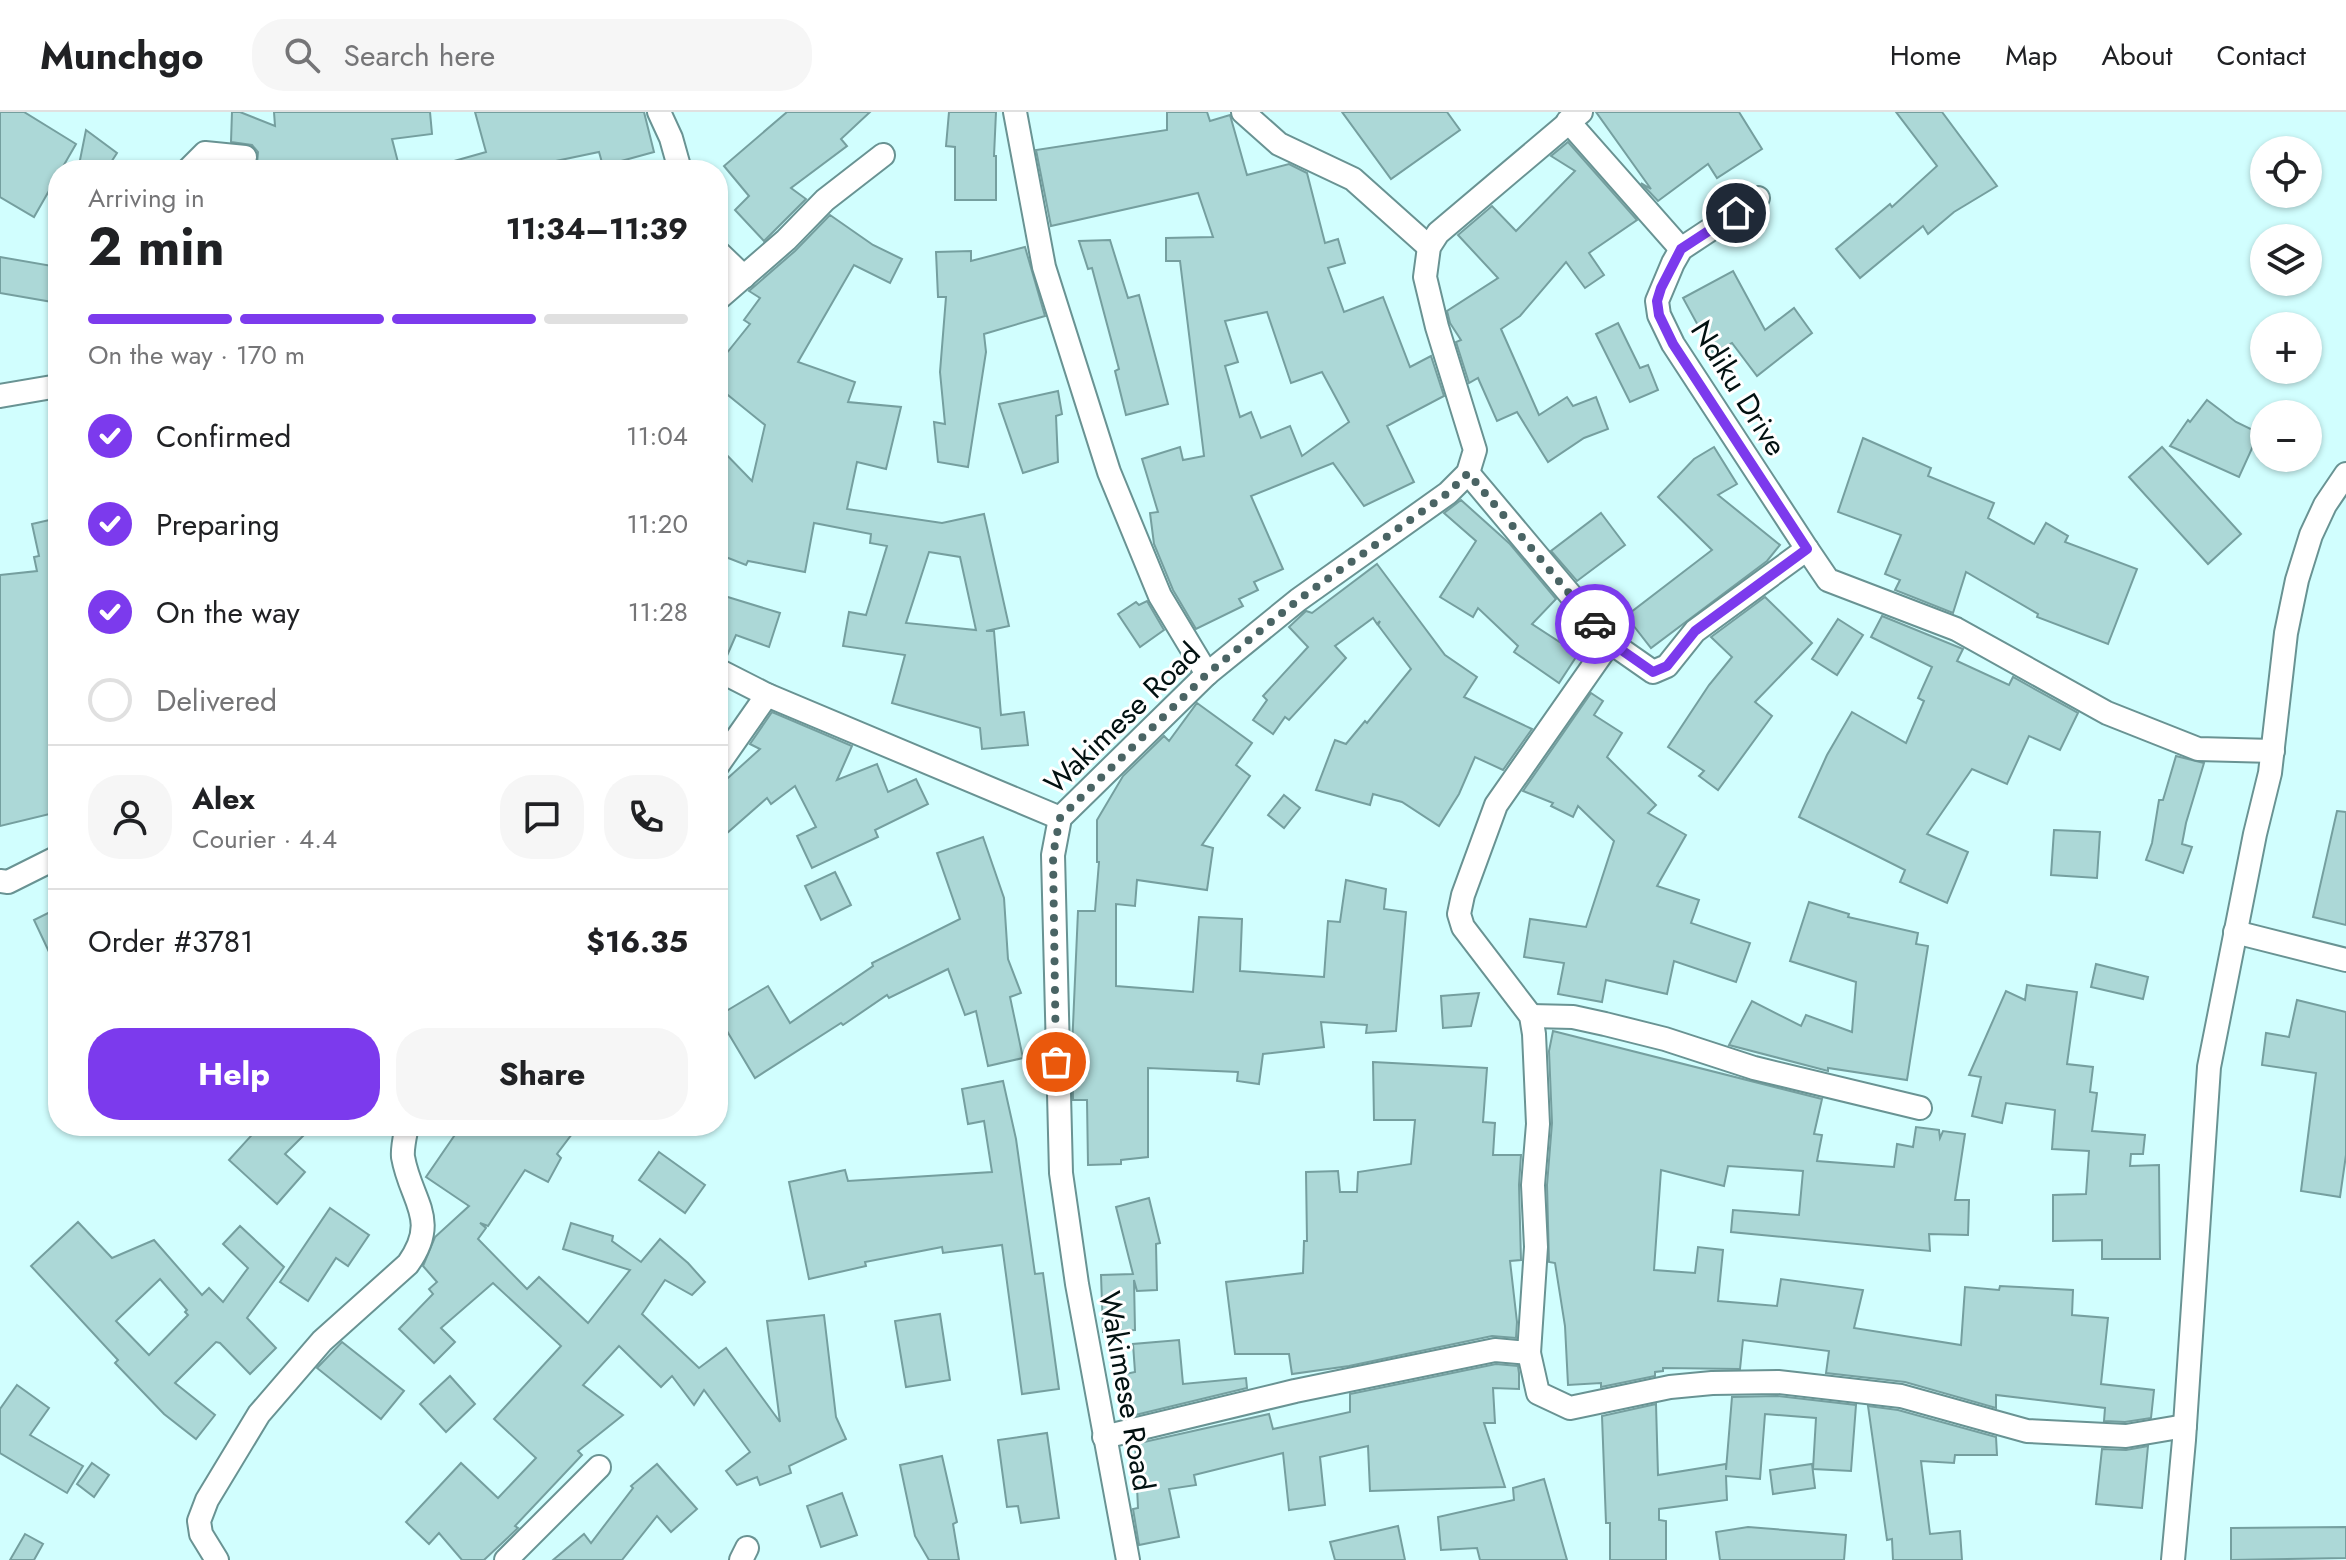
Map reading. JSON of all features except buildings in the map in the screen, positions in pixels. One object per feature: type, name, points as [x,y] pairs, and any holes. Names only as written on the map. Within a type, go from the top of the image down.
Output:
[{"type":"street","points":[[659,112],[677,160]]},
{"type":"street","points":[[1015,112],[1044,267],[1105,459],[1160,596],[1207,674]]},
{"type":"street","points":[[1243,112],[1279,144],[1353,179],[1429,247]]},
{"type":"street","points":[[1681,249],[1574,117],[1438,233],[1429,247],[1425,262],[1428,292],[1475,450],[1468,473],[1610,642],[1653,672],[1667,666],[1695,631],[1807,549]]},
{"type":"street","points":[[198,160],[205,153],[245,157]]},
{"type":"street","points":[[728,291],[825,200],[883,155]]},
{"type":"street","name":"Ndiku Drive","points":[[1758,198],[1681,249],[1661,288],[1657,301],[1659,315],[1673,344],[1828,580],[1956,629],[2107,713],[2198,749],[2273,751]]},
{"type":"street","points":[[728,262],[744,277]]},
{"type":"street","points":[[0,396],[48,388]]},
{"type":"street","name":"Wakimese Road","points":[[1128,1560],[1104,1437],[1061,1173],[1053,855],[1060,818],[1207,674],[1298,600],[1448,493],[1468,473]]},
{"type":"street","points":[[2173,1560],[2209,1067],[2273,751],[2286,633],[2297,580],[2325,505],[2346,474]]},
{"type":"street","points":[[1610,642],[1496,805],[1459,914],[1463,927],[1531,1016],[1534,1034],[1538,1124],[1533,1185],[1536,1247],[1529,1353],[1538,1393],[1570,1408],[1670,1387],[1778,1382],[1901,1396],[2027,1431],[2126,1436],[2185,1426]]},
{"type":"street","points":[[728,675],[767,695],[1060,818]]},
{"type":"street","points":[[728,751],[767,695]]},
{"type":"street","points":[[0,881],[8,882],[48,862]]},
{"type":"street","points":[[2235,932],[2346,960]]},
{"type":"street","points":[[1531,1016],[1573,1017],[1605,1024],[1665,1039],[1754,1068],[1920,1108]]},
{"type":"street","points":[[217,1560],[201,1534],[199,1521],[207,1500],[259,1414],[322,1341],[408,1264],[419,1248],[424,1231],[403,1154],[406,1136]]},
{"type":"street","points":[[1104,1437],[1295,1391],[1495,1350],[1529,1353]]},
{"type":"street","points":[[506,1560],[599,1467]]},
{"type":"way so far","points":[[1056,1062],[1053,855],[1060,818],[1207,674],[1298,600],[1448,493],[1468,473],[1595,624]]},
{"type":"route","points":[[1595,624],[1610,642],[1653,672],[1667,666],[1695,631],[1807,549],[1673,344],[1659,315],[1657,301],[1661,288],[1681,249],[1736,213]]}]
